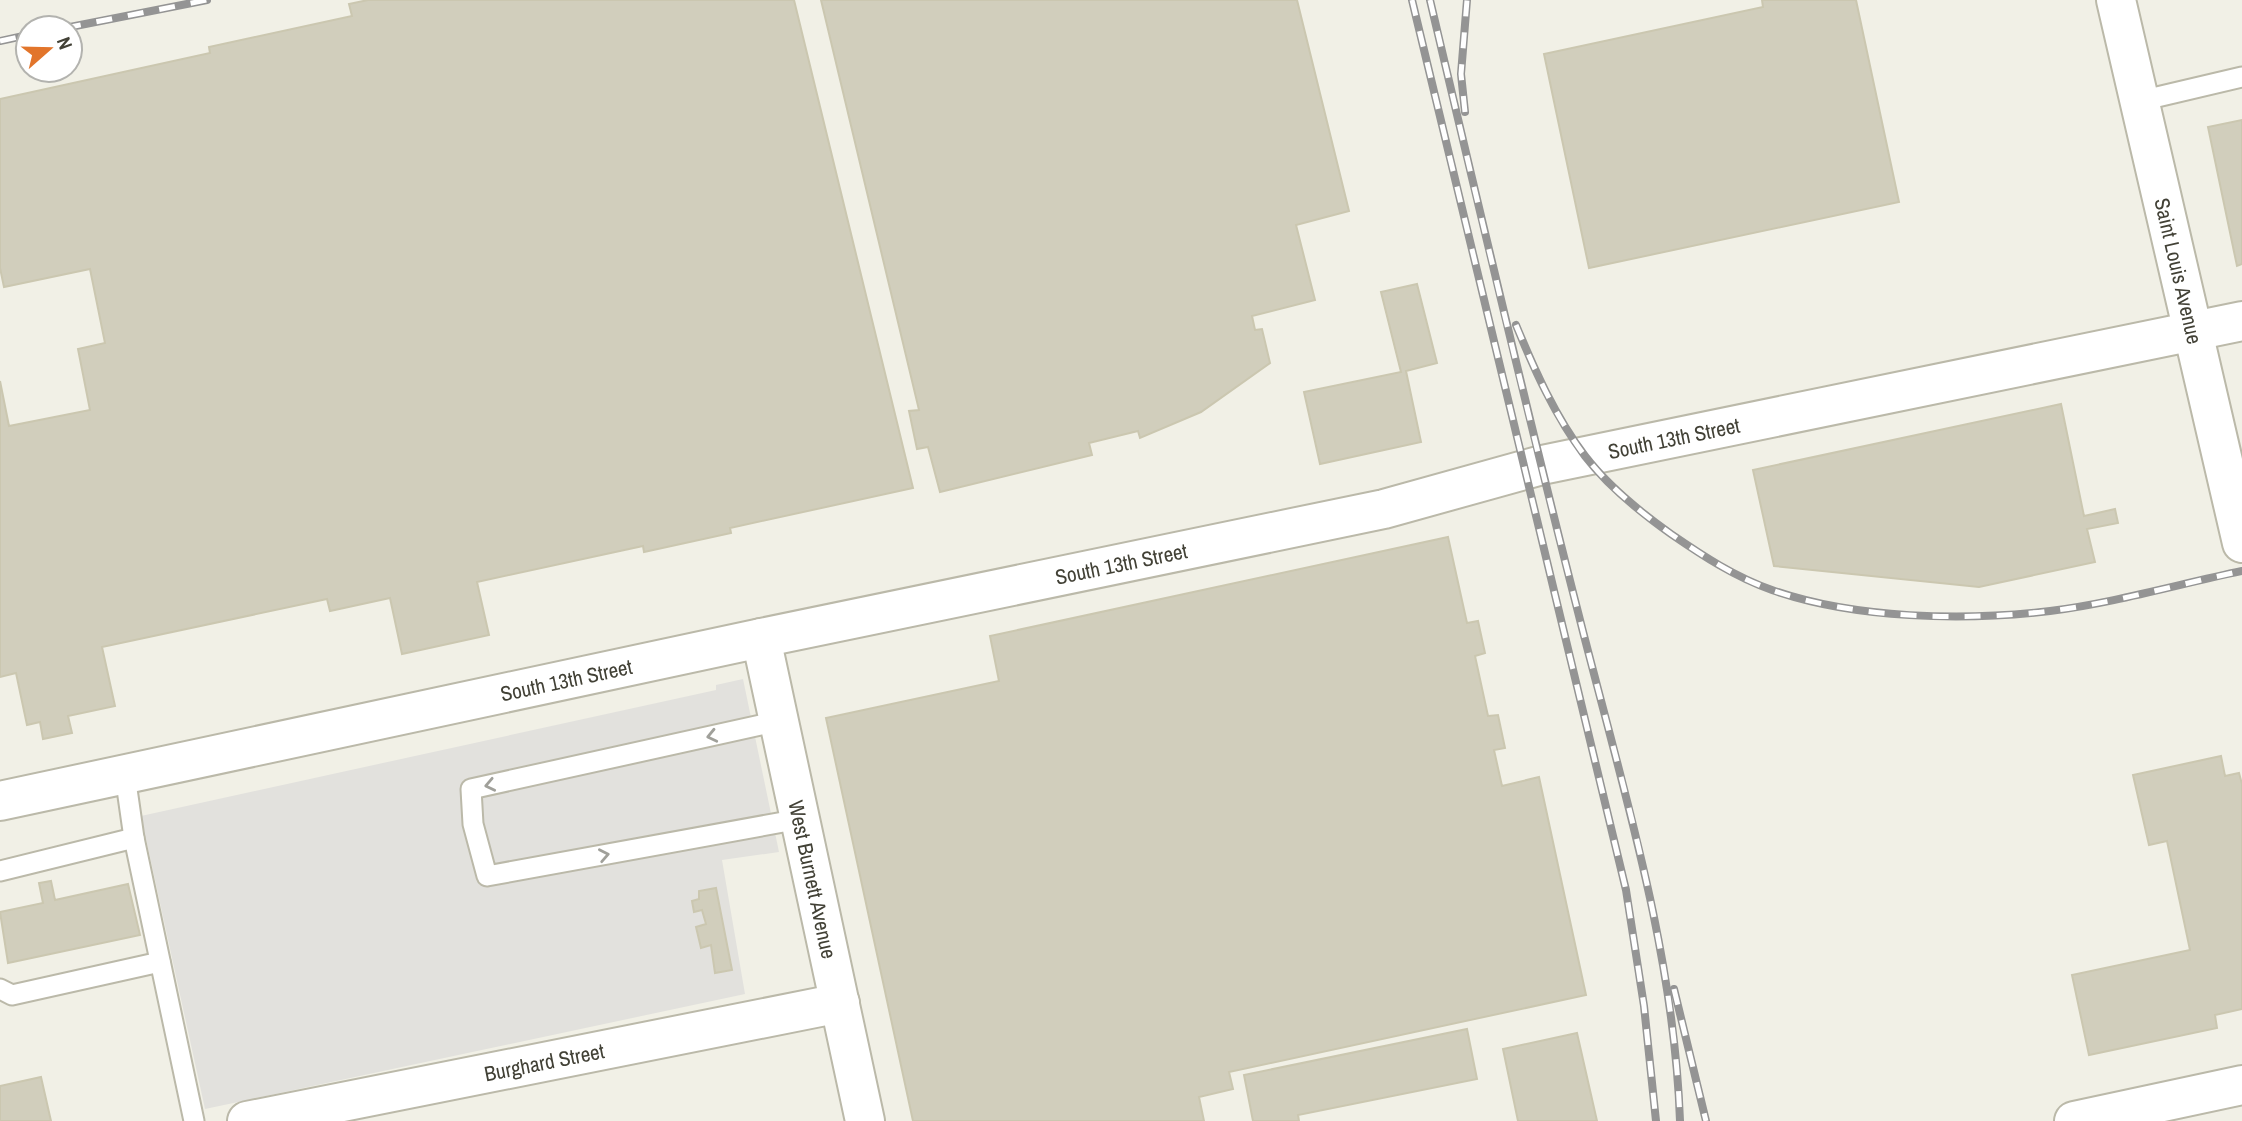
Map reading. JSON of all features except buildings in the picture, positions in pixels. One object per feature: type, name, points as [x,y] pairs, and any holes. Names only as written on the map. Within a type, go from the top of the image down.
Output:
[{"type":"street","name":"Saint Louis Avenue","points":[[2116,0],[2195,331],[2242,543]]},
{"type":"street","name":"South 13th Street","points":[[0,802],[761,638],[1384,509],[1542,465],[2242,321]]},
{"type":"street","name":"West Burnett Avenue","points":[[761,638],[865,1121]]},
{"type":"street","name":"Burghard Street","points":[[247,1121],[840,1003]]},
{"type":"street","points":[[2074,1121],[2242,1085]]},
{"type":"lane","points":[[2140,101],[2242,77]]},
{"type":"lane","points":[[779,721],[471,789],[473,824],[487,877],[800,818]]},
{"type":"lane","points":[[125,775],[134,838],[194,1121]]},
{"type":"lane","points":[[0,871],[134,838]]},
{"type":"lane","points":[[0,989],[12,995],[160,962]]},
{"type":"shaded area","points":[[743,679],[779,852],[722,860],[745,994],[205,1109],[141,816],[716,690],[716,685]]},
{"type":"railway","points":[[84,24],[207,0]]},
{"type":"railway","points":[[1412,0],[1626,890],[1644,1006],[1656,1121]]},
{"type":"railway","points":[[1430,0],[1502,306],[1642,864],[1667,992],[1676,1056],[1680,1121]]},
{"type":"railway","points":[[1465,112],[1461,74],[1467,0]]},
{"type":"railway","points":[[0,41],[14,38]]},
{"type":"railway","points":[[1516,325],[1555,409],[1574,441],[1604,478],[1659,526],[1707,558],[1772,590],[1804,600],[1873,612],[1982,616],[2074,608],[2242,571]]},
{"type":"railway","points":[[1674,989],[1706,1121]]}]
